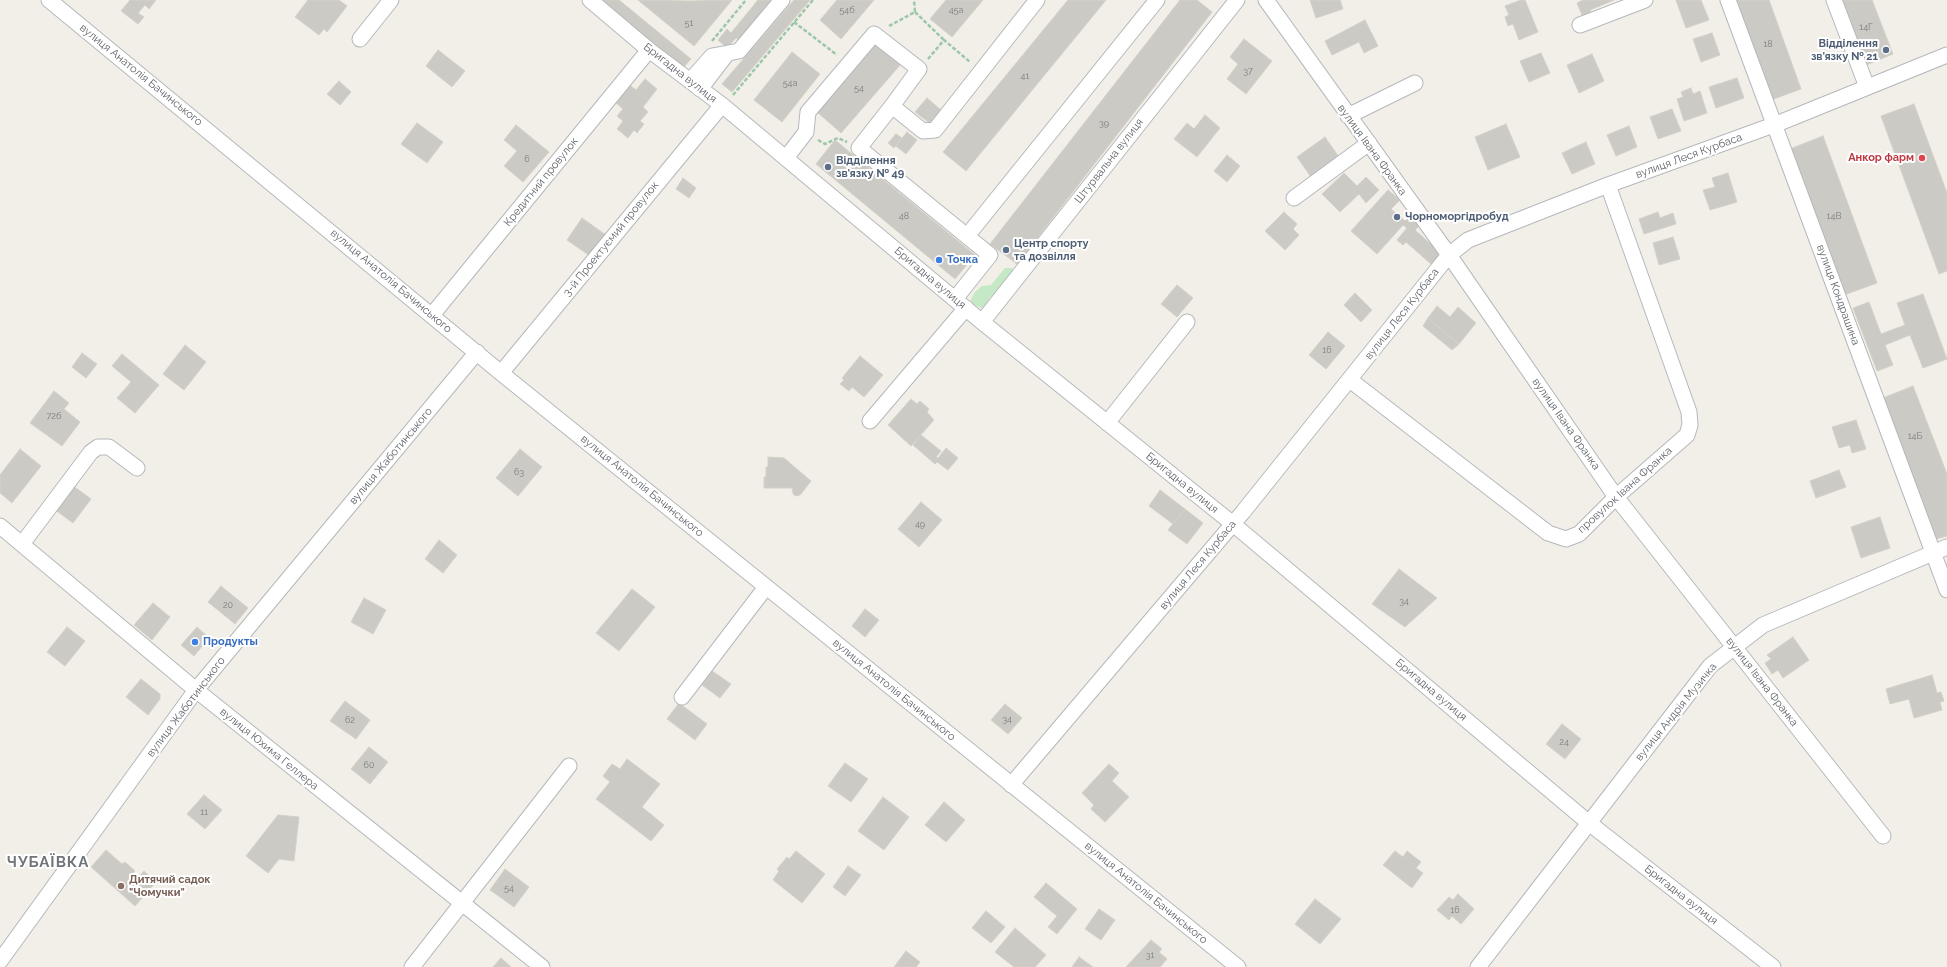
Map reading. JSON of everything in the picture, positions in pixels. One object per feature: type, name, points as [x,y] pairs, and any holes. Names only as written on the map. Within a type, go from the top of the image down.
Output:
[{"type":"street","name":"вулиця Анатолія Бачинського","points":[[50,0],[501,373],[1238,967]]},
{"type":"street","points":[[360,39],[391,0]]},
{"type":"street","name":"Бригадна вулиця","points":[[590,0],[650,50],[786,158],[982,322],[1233,524],[1589,823],[1773,967]]},
{"type":"street","points":[[695,85],[712,56],[726,55],[739,51],[782,0]]},
{"type":"street","points":[[892,106],[923,131],[935,130],[1037,0]]},
{"type":"street","points":[[967,236],[1157,0]]},
{"type":"street","name":"Штурвальна вулиця","points":[[982,322],[1237,0]]},
{"type":"street","name":"вулиця Івана Франка","points":[[1266,0],[1449,255],[1616,496],[1883,836]]},
{"type":"street","points":[[1580,25],[1645,0]]},
{"type":"street","name":"вулиця Кондрашина","points":[[1728,0],[1940,549],[1947,590]]},
{"type":"street","points":[[1834,0],[1867,87]]},
{"type":"street","points":[[786,158],[806,132],[808,112],[874,34],[919,69],[859,148],[990,255],[961,304],[870,420]]},
{"type":"street","name":"Кредитний провулок","points":[[432,315],[650,50]]},
{"type":"street","name":"вулиця Леся Курбаса","points":[[1011,785],[1233,524],[1449,255],[1468,240],[1608,185],[1775,125],[1947,56]]},
{"type":"street","points":[[1348,116],[1415,83]]},
{"type":"street","name":"3-й Проектуємий провулок","points":[[501,373],[722,106]]},
{"type":"street","points":[[1294,198],[1369,143]]},
{"type":"street","name":"провулок Івана Франка","points":[[1350,380],[1548,533],[1566,539],[1579,534],[1616,496],[1687,434],[1690,425],[1689,412],[1608,185]]},
{"type":"street","points":[[1107,422],[1187,322]]},
{"type":"street","name":"вулиця Жаботинського","points":[[0,961],[196,690],[477,352]]},
{"type":"street","points":[[22,544],[91,452],[98,447],[109,447],[137,468]]},
{"type":"street","name":"вулиця Юхима Геллера","points":[[0,526],[196,690],[461,904],[542,967]]},
{"type":"street","name":"вулиця Андрія Музичка","points":[[1478,967],[1710,666],[1763,625],[1940,549]]},
{"type":"street","points":[[682,697],[766,587]]},
{"type":"street","points":[[412,967],[569,766]]},
{"type":"path","points":[[708,47],[746,0]]},
{"type":"path","points":[[722,106],[813,0]]},
{"type":"path","points":[[914,0],[915,12],[944,40],[981,71]]},
{"type":"path","points":[[874,34],[915,12]]},
{"type":"path","points":[[794,22],[848,64]]},
{"type":"path","points":[[919,69],[944,40]]},
{"type":"path","points":[[806,132],[825,144],[838,138],[859,148]]},
{"type":"green space","points":[[1005,268],[1012,268],[1016,276],[989,298],[989,304],[982,308],[972,304],[971,299],[975,292],[982,286],[991,285]]},
{"type":"building","points":[[130,0],[156,0],[149,9],[145,5],[138,13],[144,17],[138,24],[121,11]]},
{"type":"building","points":[[308,0],[339,0],[347,6],[327,32],[324,29],[319,35],[295,17]]},
{"type":"building","points":[[600,0],[619,0],[691,59],[683,68]]},
{"type":"building","points":[[638,0],[690,1],[732,0],[694,46]]},
{"type":"building","points":[[758,0],[776,0],[741,42],[736,38],[727,48],[718,40],[727,29],[731,33]]},
{"type":"building","points":[[794,0],[810,0],[732,92],[722,84]]},
{"type":"building","points":[[837,0],[874,0],[841,39],[820,20]]},
{"type":"building","points":[[946,0],[983,0],[952,37],[930,19]]},
{"type":"building","points":[[1068,0],[1106,0],[966,171],[943,152]]},
{"type":"building","points":[[1180,0],[1197,0],[1212,12],[1017,264],[990,244]]},
{"type":"building","points":[[1310,0],[1340,0],[1343,9],[1316,18]]},
{"type":"building","points":[[1525,0],[1538,32],[1519,40],[1513,24],[1508,26],[1505,17],[1509,15],[1505,6]]},
{"type":"building","points":[[1583,0],[1614,0],[1590,10],[1592,16],[1584,20],[1577,3]]},
{"type":"building","points":[[1676,0],[1701,0],[1709,20],[1686,28]]},
{"type":"building","points":[[1735,0],[1769,0],[1801,89],[1771,100]]},
{"type":"building","points":[[1838,0],[1872,0],[1893,54],[1864,66]]},
{"type":"building","points":[[1365,20],[1378,46],[1364,53],[1359,42],[1332,55],[1325,41]]},
{"type":"building","points":[[1712,33],[1720,55],[1701,62],[1693,39]]},
{"type":"building","points":[[1244,39],[1272,61],[1246,94],[1227,79],[1238,64],[1230,57]]},
{"type":"building","points":[[877,43],[901,64],[841,133],[816,111]]},
{"type":"building","points":[[438,50],[465,71],[452,87],[426,66]]},
{"type":"building","points":[[792,52],[820,74],[782,122],[754,100]]},
{"type":"building","points":[[1541,53],[1550,73],[1529,82],[1520,61]]},
{"type":"building","points":[[1592,54],[1604,81],[1579,93],[1567,65]]},
{"type":"building","points":[[1737,78],[1744,98],[1716,108],[1709,87]]},
{"type":"building","points":[[645,79],[657,89],[643,107],[648,112],[640,121],[644,124],[637,133],[634,130],[628,138],[617,129],[623,121],[617,116],[623,109],[613,100],[627,83],[636,90]]},
{"type":"building","points":[[339,81],[351,92],[340,105],[327,94]]},
{"type":"building","points":[[1691,88],[1693,94],[1700,91],[1707,113],[1684,121],[1677,99],[1683,97],[1681,92]]},
{"type":"building","points":[[927,98],[942,111],[931,124],[915,112]]},
{"type":"building","points":[[1914,104],[1947,193],[1947,271],[1939,274],[1881,116]]},
{"type":"building","points":[[1672,109],[1681,131],[1658,139],[1650,117]]},
{"type":"building","points":[[1205,115],[1220,128],[1197,157],[1174,139],[1187,123],[1194,129]]},
{"type":"building","points":[[417,123],[443,142],[427,163],[401,144]]},
{"type":"building","points":[[1506,124],[1520,157],[1488,170],[1475,137]]},
{"type":"building","points":[[516,125],[549,152],[523,182],[504,166],[517,151],[504,140]]},
{"type":"building","points":[[1629,126],[1637,147],[1616,156],[1607,135]]},
{"type":"building","points":[[907,132],[917,140],[906,154],[896,146]]},
{"type":"building","points":[[896,134],[902,138],[894,148],[888,143]]},
{"type":"building","points":[[1823,136],[1877,283],[1844,295],[1790,149]]},
{"type":"building","points":[[1325,137],[1339,157],[1311,177],[1297,157]]},
{"type":"building","points":[[835,140],[975,255],[955,279],[816,164]]},
{"type":"building","points":[[1586,142],[1595,164],[1572,174],[1562,153]]},
{"type":"building","points":[[1227,155],[1240,166],[1227,182],[1214,171]]},
{"type":"building","points":[[1344,173],[1357,186],[1366,177],[1379,190],[1366,203],[1359,194],[1340,212],[1322,194]]},
{"type":"building","points":[[1728,173],[1737,202],[1710,210],[1703,190],[1715,187],[1712,178]]},
{"type":"building","points":[[683,178],[696,188],[689,198],[676,189]]},
{"type":"building","points":[[1388,190],[1400,200],[1391,209],[1405,221],[1410,216],[1420,225],[1415,230],[1442,254],[1432,265],[1406,242],[1403,245],[1397,240],[1407,228],[1403,225],[1377,254],[1351,231]]},
{"type":"building","points":[[1284,212],[1297,224],[1293,229],[1299,235],[1285,250],[1265,231]]},
{"type":"building","points":[[1658,212],[1660,218],[1673,213],[1676,224],[1644,234],[1639,219]]},
{"type":"building","points":[[582,218],[606,235],[590,256],[567,240]]},
{"type":"building","points":[[1673,237],[1680,259],[1659,265],[1653,243]]},
{"type":"building","points":[[1177,285],[1193,298],[1177,317],[1161,304]]},
{"type":"building","points":[[1355,293],[1372,310],[1361,322],[1344,305]]},
{"type":"building","points":[[1923,294],[1947,359],[1923,368],[1910,335],[1885,345],[1893,365],[1877,371],[1853,308],[1869,302],[1881,334],[1905,325],[1897,303]]},
{"type":"building","points":[[1437,306],[1450,317],[1458,307],[1476,323],[1459,344],[1428,318]]},
{"type":"building","points":[[1428,318],[1459,344],[1452,350],[1423,326]]},
{"type":"building","points":[[1328,332],[1345,346],[1326,369],[1309,355]]},
{"type":"building","points":[[185,345],[206,362],[184,390],[163,374]]},
{"type":"building","points":[[82,353],[97,364],[86,378],[72,367]]},
{"type":"building","points":[[122,354],[159,385],[135,413],[117,398],[131,382],[112,366]]},
{"type":"building","points":[[860,356],[883,375],[864,397],[852,387],[849,391],[840,384],[844,380],[842,378]]},
{"type":"building","points":[[1913,386],[1947,474],[1947,536],[1936,539],[1883,398]]},
{"type":"building","points":[[54,391],[69,403],[64,409],[80,422],[62,446],[30,423]]},
{"type":"building","points":[[911,399],[917,404],[920,401],[929,409],[927,412],[934,420],[911,446],[888,425]]},
{"type":"building","points":[[1856,420],[1866,449],[1852,453],[1850,445],[1839,448],[1832,427]]},
{"type":"building","points":[[921,435],[941,451],[936,457],[938,458],[946,448],[958,458],[948,470],[937,462],[935,464],[913,445]]},
{"type":"building","points":[[20,449],[41,466],[12,503],[0,493],[0,475]]},
{"type":"building","points":[[520,449],[542,467],[518,496],[496,478]]},
{"type":"building","points":[[768,457],[784,458],[811,481],[801,494],[798,496],[794,495],[792,491],[793,488],[764,488],[764,477],[766,477],[766,467],[768,467]]},
{"type":"building","points":[[1839,470],[1846,487],[1816,498],[1810,481]]},
{"type":"building","points":[[72,485],[91,499],[73,523],[54,509]]},
{"type":"building","points":[[1160,490],[1185,509],[1173,524],[1149,506]]},
{"type":"building","points":[[921,502],[942,520],[919,547],[898,529]]},
{"type":"building","points":[[1185,509],[1203,523],[1187,544],[1168,530]]},
{"type":"building","points":[[1880,517],[1890,548],[1861,558],[1851,527]]},
{"type":"building","points":[[439,540],[457,555],[443,573],[425,559]]},
{"type":"building","points":[[1399,569],[1437,598],[1405,627],[1372,604]]},
{"type":"building","points":[[221,586],[248,608],[235,624],[208,602]]},
{"type":"building","points":[[632,589],[655,607],[619,651],[596,633]]},
{"type":"building","points":[[364,598],[386,610],[373,634],[351,622]]},
{"type":"building","points":[[153,603],[170,617],[152,640],[134,625]]},
{"type":"building","points":[[865,609],[879,620],[865,637],[852,626]]},
{"type":"building","points":[[67,627],[85,641],[65,666],[47,652]]},
{"type":"building","name":"Продукты","points":[[197,627],[209,638],[194,656],[181,645]]},
{"type":"building","points":[[1793,637],[1809,660],[1783,678],[1778,670],[1772,674],[1765,663],[1771,659],[1767,655]]},
{"type":"building","points":[[712,671],[731,684],[720,698],[702,685]]},
{"type":"building","points":[[1932,675],[1937,693],[1941,692],[1944,701],[1940,702],[1942,710],[1914,718],[1909,699],[1890,704],[1886,689]]},
{"type":"building","points":[[141,679],[160,694],[160,699],[148,715],[126,697]]},
{"type":"building","points":[[345,701],[370,720],[356,739],[330,721]]},
{"type":"building","points":[[679,703],[707,724],[695,740],[667,719]]},
{"type":"building","points":[[1005,704],[1022,718],[1008,734],[991,720]]},
{"type":"building","points":[[1562,724],[1581,739],[1565,759],[1546,744]]},
{"type":"building","points":[[369,747],[388,762],[370,784],[351,769]]},
{"type":"building","points":[[627,759],[660,784],[642,807],[664,825],[651,841],[596,799],[610,782],[603,776],[612,764],[620,769]]},
{"type":"building","points":[[845,763],[868,779],[851,802],[828,786]]},
{"type":"building","points":[[1109,764],[1119,773],[1112,781],[1129,797],[1105,822],[1091,809],[1094,805],[1082,793]]},
{"type":"building","points":[[204,795],[222,810],[205,829],[187,814]]},
{"type":"building","points":[[883,797],[909,817],[884,850],[858,831]]},
{"type":"building","points":[[944,802],[965,820],[946,842],[925,825]]},
{"type":"building","points":[[278,815],[299,817],[294,861],[279,859],[268,873],[246,856]]},
{"type":"building","points":[[106,850],[122,864],[125,862],[135,871],[133,873],[138,878],[144,871],[156,882],[135,906],[91,867]]},
{"type":"building","points":[[796,851],[825,874],[802,903],[773,880],[779,871],[777,869],[787,857],[789,859]]},
{"type":"building","points":[[1395,851],[1403,857],[1407,851],[1421,862],[1416,868],[1423,873],[1412,888],[1383,865]]},
{"type":"building","points":[[848,866],[861,875],[845,896],[833,887]]},
{"type":"building","points":[[505,869],[529,887],[514,907],[490,890]]},
{"type":"building","points":[[1046,883],[1077,909],[1057,934],[1048,927],[1057,916],[1034,897]]},
{"type":"building","points":[[1458,894],[1474,909],[1461,924],[1452,916],[1449,920],[1437,910],[1449,897],[1453,900]]},
{"type":"building","points":[[1315,899],[1341,919],[1320,944],[1295,924]]},
{"type":"building","points":[[1099,909],[1115,920],[1101,940],[1085,929]]},
{"type":"building","points":[[986,911],[1005,927],[991,943],[972,928]]},
{"type":"building","points":[[1015,928],[1046,955],[1035,967],[1014,967],[995,952]]},
{"type":"building","points":[[1151,940],[1162,949],[1159,952],[1167,959],[1160,967],[1126,967]]},
{"type":"building","points":[[906,951],[920,962],[916,967],[894,967]]},
{"type":"building","points":[[1079,957],[1093,967],[1072,967]]},
{"type":"building","points":[[501,958],[511,967],[493,967]]},
{"type":"place","name":"Відділення зв'язку № 21","points":[[1886,50]]},
{"type":"place","name":"Анкор фарм","points":[[1922,158]]},
{"type":"place","name":"Відділення зв'язку № 49","points":[[828,167]]},
{"type":"place","name":"Чорноморгідробуд","points":[[1397,217]]},
{"type":"place","name":"Центр спорту та дозвілля","points":[[1006,250]]},
{"type":"place","name":"Точка","points":[[939,260]]},
{"type":"place","name":"Продукты","points":[[195,642]]},
{"type":"place","name":"Дитячий садок \"Чомучки\"","points":[[121,886]]},
{"type":"district","name":"ЧУБАЇВКА","points":[[48,862]]}]
